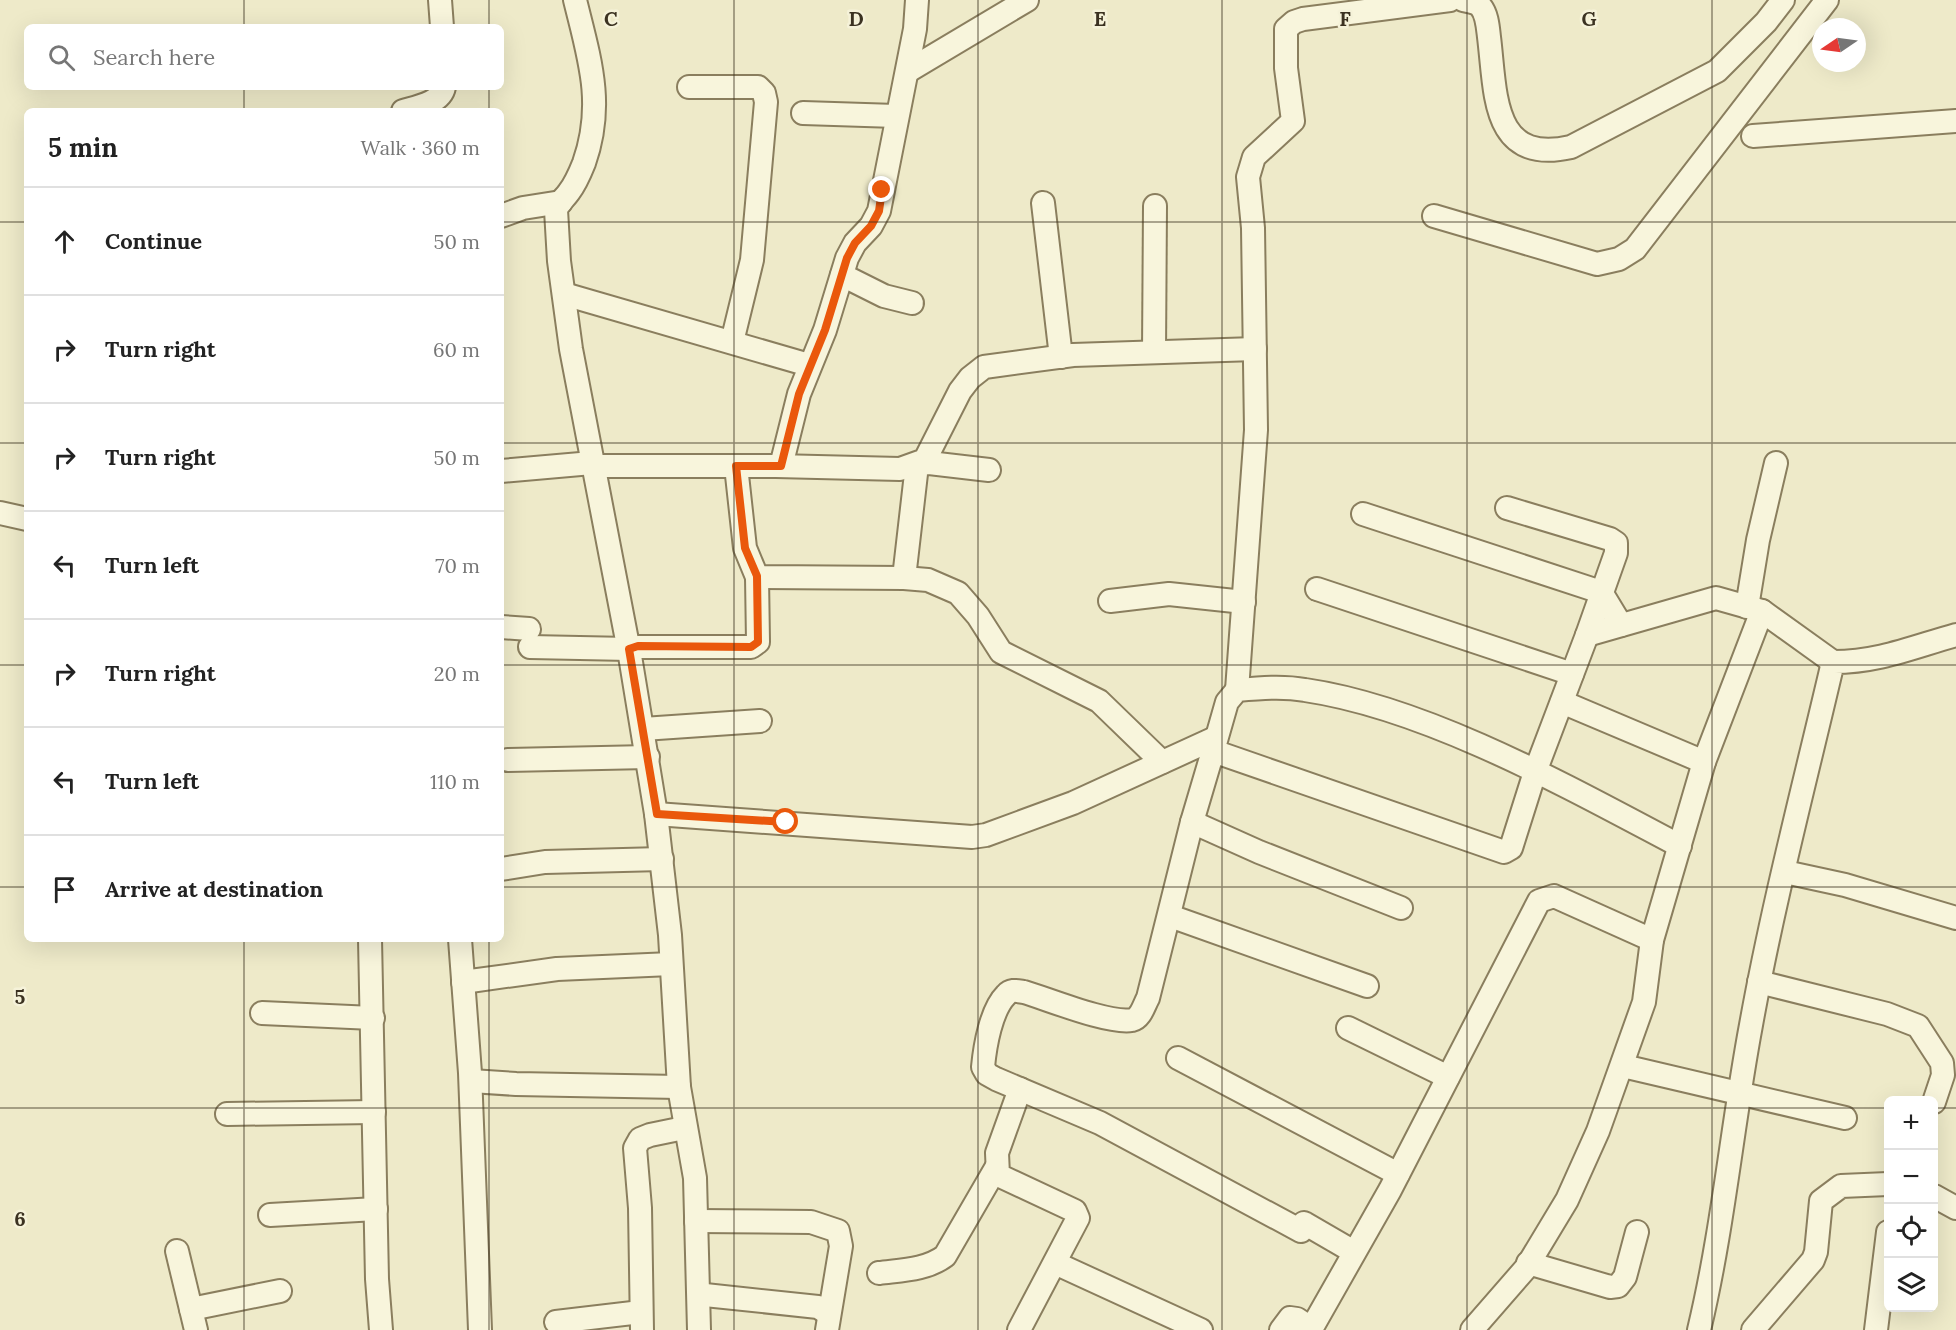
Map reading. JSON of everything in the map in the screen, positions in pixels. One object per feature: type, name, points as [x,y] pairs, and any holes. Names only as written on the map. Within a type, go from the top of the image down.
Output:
[{"type":"street","points":[[440,0],[442,24]]},
{"type":"street","points":[[575,0],[594,81],[593,128],[575,183],[557,206],[555,215],[564,294],[592,465],[629,649],[657,814],[671,964],[679,1087],[684,1128],[695,1178],[699,1330]]},
{"type":"street","points":[[781,466],[799,394],[825,330],[850,249],[871,226],[879,211],[896,116],[908,71],[917,0]]},
{"type":"street","points":[[908,71],[1027,0]]},
{"type":"street","points":[[1237,690],[1256,430],[1253,228],[1248,177],[1254,157],[1293,121],[1286,68],[1286,29],[1303,18],[1410,3],[1450,0]]},
{"type":"street","points":[[1463,0],[1477,4],[1483,10],[1488,26],[1498,110],[1504,127],[1523,144],[1550,151],[1571,147],[1717,71],[1743,46],[1783,0]]},
{"type":"street","points":[[1434,216],[1597,264],[1619,259],[1635,249],[1827,0]]},
{"type":"street","points":[[689,87],[758,87],[764,93],[766,102],[752,260],[732,342]]},
{"type":"street","points":[[411,108],[436,99],[444,90]]},
{"type":"street","points":[[803,113],[896,116]]},
{"type":"street","points":[[1753,136],[1956,121]]},
{"type":"street","points":[[504,215],[523,208],[561,202]]},
{"type":"street","points":[[1043,203],[1060,357]]},
{"type":"street","points":[[1154,352],[1155,206]]},
{"type":"street","points":[[842,275],[884,296],[912,303]]},
{"type":"street","points":[[564,294],[809,365]]},
{"type":"street","points":[[917,465],[925,460],[960,391],[977,370],[992,365],[1060,357],[1255,349]]},
{"type":"street","points":[[504,471],[592,465],[900,469],[928,463],[989,470]]},
{"type":"street","points":[[1472,1330],[1528,1263],[1567,1200],[1623,1066],[1644,1002],[1652,940],[1704,762],[1755,609],[1758,540],[1776,464]]},
{"type":"street","points":[[904,578],[917,465]]},
{"type":"street","points":[[504,628],[530,638],[629,649],[638,646],[751,647],[758,642],[757,576],[745,548],[736,466]]},
{"type":"street","points":[[657,814],[972,837],[997,831],[1073,803],[1162,762],[1214,744],[1504,852],[1511,848],[1535,772],[1616,553],[1616,543],[1610,539],[1507,508]]},
{"type":"street","points":[[0,513],[24,518]]},
{"type":"street","points":[[1363,514],[1601,591],[1621,625]]},
{"type":"street","points":[[757,576],[928,580],[958,593],[978,616],[1001,652],[1099,701],[1162,762]]},
{"type":"street","points":[[1317,589],[1572,674]]},
{"type":"street","points":[[1110,601],[1169,594],[1244,602]]},
{"type":"street","points":[[1587,635],[1716,598],[1755,609],[1833,662],[1861,662],[1886,657],[1956,635]]},
{"type":"street","points":[[1699,1330],[1709,1289],[1738,1093],[1759,982],[1833,662]]},
{"type":"street","points":[[1354,1252],[1101,1123],[987,1074],[983,1067],[997,1010],[1006,994],[1011,991],[1024,992],[1104,1017],[1132,1020],[1139,1016],[1148,998],[1192,822],[1230,696],[1237,690],[1272,687],[1304,689],[1351,698],[1465,740],[1535,772],[1680,846]]},
{"type":"street","points":[[1562,702],[1704,762]]},
{"type":"street","points":[[643,729],[760,722]]},
{"type":"street","points":[[508,760],[648,757]]},
{"type":"street","points":[[1192,822],[1259,852],[1401,908]]},
{"type":"street","points":[[504,869],[545,862],[662,859]]},
{"type":"street","points":[[1785,872],[1845,885],[1956,918]]},
{"type":"street","points":[[1281,1330],[1290,1318],[1297,1319],[1306,1326],[1318,1327],[1354,1252],[1398,1174],[1539,901],[1554,896],[1652,940]]},
{"type":"street","points":[[1170,916],[1367,986]]},
{"type":"street","points":[[370,942],[381,1330]]},
{"type":"street","points":[[460,942],[471,1081],[480,1330]]},
{"type":"street","points":[[463,982],[556,969],[671,964]]},
{"type":"street","points":[[1759,982],[1887,1014],[1918,1026],[1942,1063],[1943,1075],[1936,1096]]},
{"type":"street","points":[[262,1013],[373,1018]]},
{"type":"street","points":[[1348,1028],[1448,1077]]},
{"type":"street","points":[[1178,1058],[1398,1174]]},
{"type":"street","points":[[1623,1066],[1845,1118]]},
{"type":"street","points":[[471,1081],[679,1087]]},
{"type":"street","points":[[879,1273],[921,1268],[945,1256],[996,1168],[997,1153],[1020,1089]]},
{"type":"street","points":[[227,1114],[375,1112]]},
{"type":"street","points":[[556,1322],[642,1321],[640,1208],[635,1148],[640,1139],[684,1128]]},
{"type":"street","points":[[996,1168],[1003,1179],[1076,1210],[1078,1214],[1074,1227],[1019,1330]]},
{"type":"street","points":[[1754,1330],[1813,1260],[1816,1252],[1821,1201],[1841,1186],[1884,1185]]},
{"type":"street","points":[[1938,1198],[1956,1208]]},
{"type":"street","points":[[270,1215],[376,1209]]},
{"type":"street","points":[[696,1221],[811,1222],[833,1227],[838,1231],[841,1246],[828,1322]]},
{"type":"street","points":[[1528,1263],[1610,1287],[1618,1286],[1625,1277],[1637,1232]]},
{"type":"street","points":[[177,1251],[193,1319],[280,1291]]},
{"type":"street","points":[[1876,1330],[1885,1258]]},
{"type":"street","points":[[1055,1263],[1179,1317],[1201,1330]]},
{"type":"street","points":[[705,1294],[818,1307],[828,1322]]},
{"type":"route","points":[[786,822],[657,814],[629,649],[638,646],[751,647],[758,642],[757,576],[745,548],[736,466],[781,466],[799,394],[825,330],[850,249],[871,226],[879,211],[882,190]]}]
